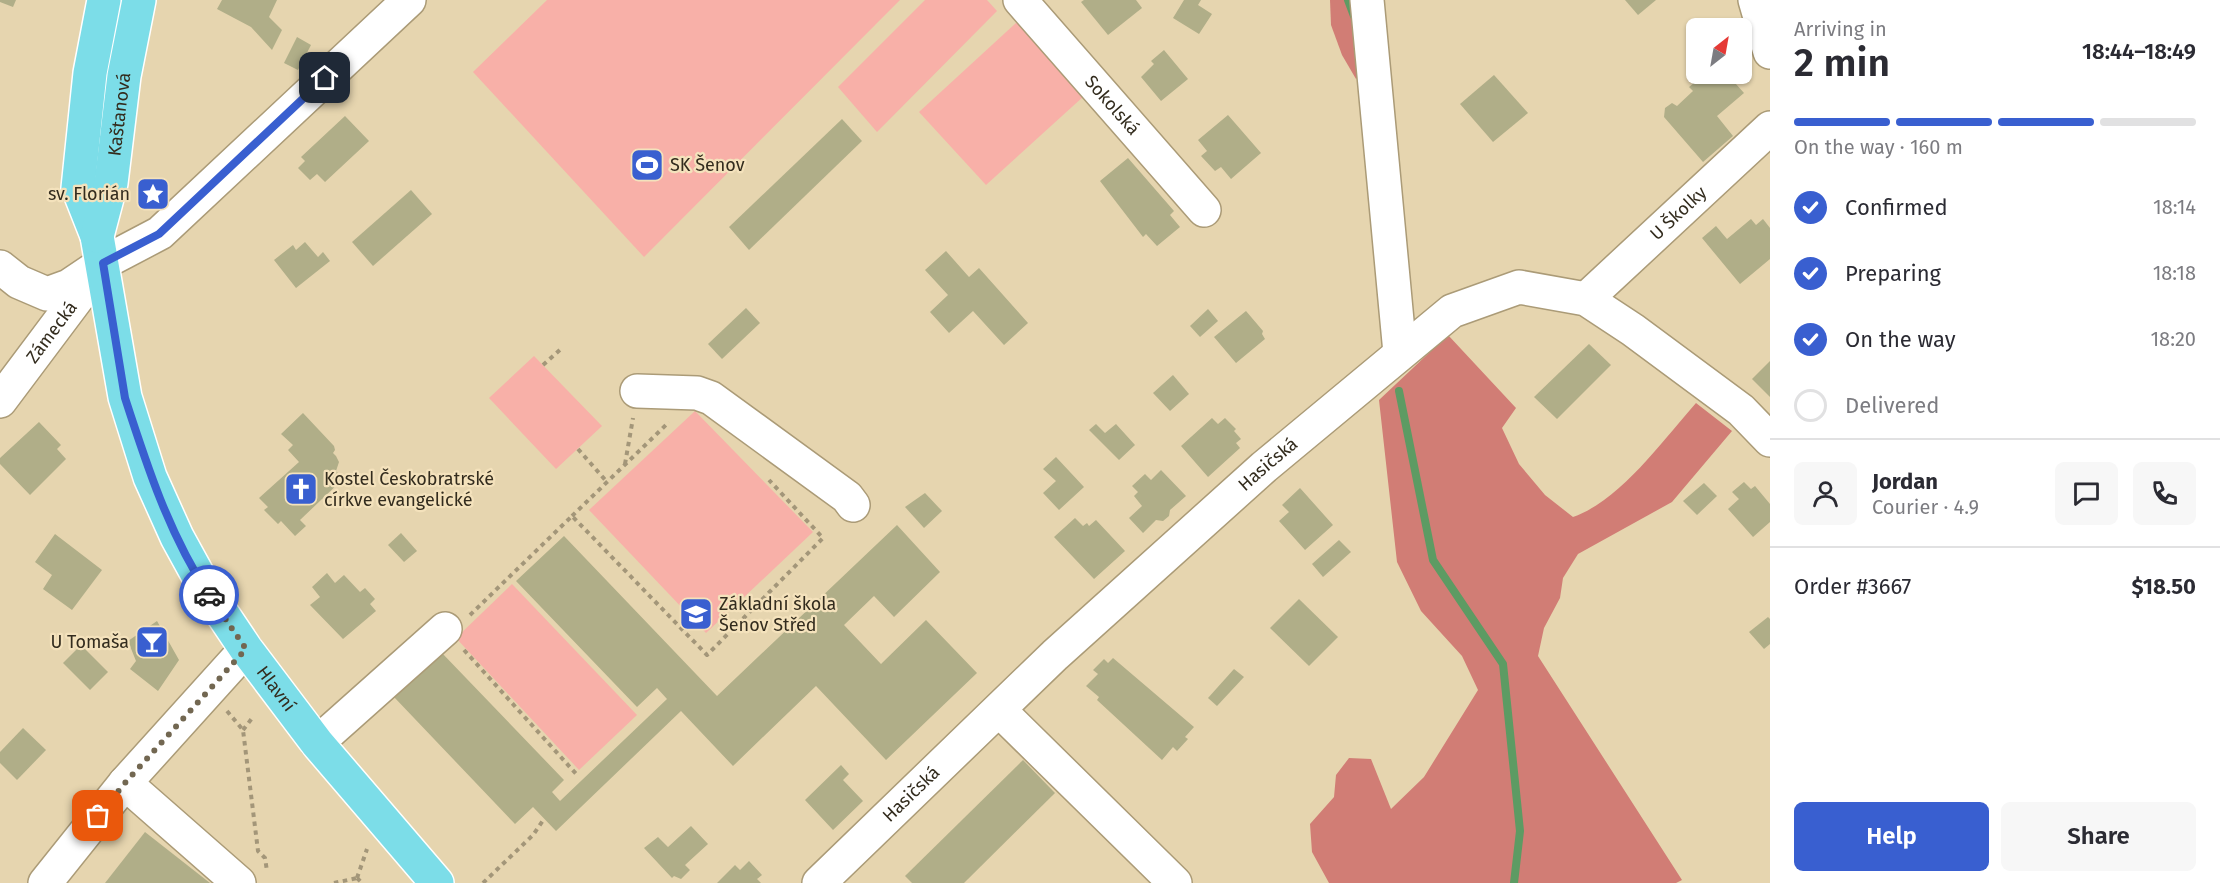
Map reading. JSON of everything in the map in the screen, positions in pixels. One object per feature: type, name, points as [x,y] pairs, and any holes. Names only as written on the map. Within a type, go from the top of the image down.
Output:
[{"type":"main road","name":"Kaštanová","points":[[100,250],[78,188],[90,73],[105,0]]},
{"type":"main road","name":"Kaštanová","points":[[100,250],[124,76],[139,0]]},
{"type":"main road","name":"Hlavní","points":[[100,250],[125,398],[150,477],[177,537],[205,588],[246,649],[317,743],[437,883]]},
{"type":"street","points":[[0,267],[19,282],[47,294],[69,286],[100,250],[159,234],[409,0]]},
{"type":"street","name":"Sokolská","points":[[1020,0],[1204,210]]},
{"type":"street","points":[[1367,0],[1400,353]]},
{"type":"street","points":[[1755,0],[1770,52]]},
{"type":"street","name":"U Školky","points":[[1586,299],[1770,128]]},
{"type":"street","name":"Zámecká","points":[[2,396],[100,250]]},
{"type":"street","name":"Hasičská","points":[[819,883],[1055,655],[1264,467],[1452,311],[1519,286],[1586,299],[1633,330],[1741,410],[1770,440]]},
{"type":"street","points":[[637,391],[697,393],[711,398],[847,497],[853,505]]},
{"type":"street","points":[[317,743],[444,629]]},
{"type":"street","points":[[45,883],[125,783],[246,649]]},
{"type":"street","points":[[999,710],[1175,883]]},
{"type":"street","points":[[125,783],[253,878]]},
{"type":"path","points":[[543,365],[561,349]]},
{"type":"path","points":[[625,464],[637,391]]},
{"type":"path","points":[[444,629],[457,627],[676,415]]},
{"type":"path","points":[[578,449],[607,482]]},
{"type":"path","points":[[572,516],[707,655],[823,538],[766,477]]},
{"type":"path","points":[[444,629],[578,777]]},
{"type":"path","points":[[210,690],[243,730],[258,852],[265,858],[253,878]]},
{"type":"path","points":[[243,730],[253,717]]},
{"type":"path","points":[[483,883],[533,835],[544,819]]},
{"type":"path","points":[[357,878],[367,849]]},
{"type":"path","points":[[334,883],[357,878]]},
{"type":"path","points":[[357,878],[362,883]]},
{"type":"shaded area","name":"SK Šenov","points":[[547,0],[900,0],[644,257],[473,72]]},
{"type":"shaded area","points":[[925,0],[987,0],[997,11],[877,132],[838,87]]},
{"type":"shaded area","points":[[1330,0],[1356,0],[1363,72],[1356,79],[1342,55],[1331,25]]},
{"type":"shaded area","points":[[1017,22],[1084,96],[986,185],[919,112]]},
{"type":"shaded area","points":[[1448,335],[1516,408],[1502,428],[1519,464],[1545,495],[1573,517],[1591,509],[1624,483],[1640,468],[1696,403],[1732,431],[1672,502],[1578,554],[1563,578],[1560,598],[1544,628],[1538,656],[1682,880],[1676,883],[1329,883],[1312,852],[1310,824],[1334,797],[1336,775],[1349,758],[1371,759],[1391,809],[1424,777],[1478,690],[1462,656],[1421,611],[1397,562],[1379,400]]},
{"type":"shaded area","points":[[534,356],[602,426],[556,469],[489,398]]},
{"type":"shaded area","points":[[695,411],[813,532],[706,633],[589,510]]},
{"type":"shaded area","points":[[512,584],[637,715],[579,770],[456,638]]},
{"type":"building","points":[[0,0],[16,0],[13,7]]},
{"type":"building","points":[[222,0],[277,0],[269,17],[282,30],[272,50],[251,27],[217,9]]},
{"type":"building","points":[[1084,0],[1136,0],[1142,8],[1108,35],[1081,2]]},
{"type":"building","points":[[1184,0],[1201,0],[1198,5],[1212,14],[1199,34],[1173,18]]},
{"type":"building","points":[[1625,0],[1656,0],[1638,15]]},
{"type":"building","points":[[297,37],[311,45],[298,70],[284,63]]},
{"type":"building","points":[[1164,50],[1188,79],[1161,101],[1141,77],[1154,64],[1151,61]]},
{"type":"building","points":[[1494,75],[1528,113],[1493,142],[1460,104]]},
{"type":"building","points":[[1693,84],[1736,84],[1744,93],[1717,116],[1733,136],[1703,162],[1664,117],[1665,108],[1672,103],[1677,106],[1693,91],[1689,87]]},
{"type":"building","points":[[1228,115],[1261,153],[1231,179],[1221,167],[1215,171],[1201,156],[1207,151],[1198,140]]},
{"type":"building","points":[[345,116],[369,141],[325,182],[317,174],[310,180],[298,168],[305,161],[301,157]]},
{"type":"building","points":[[842,119],[862,141],[749,250],[729,227]]},
{"type":"building","points":[[1128,158],[1174,211],[1170,215],[1180,227],[1157,246],[1146,234],[1143,237],[1100,181]]},
{"type":"building","points":[[411,190],[432,214],[373,266],[352,242]]},
{"type":"building","points":[[1751,219],[1756,225],[1763,219],[1770,228],[1770,259],[1740,284],[1702,238],[1716,226],[1727,239]]},
{"type":"building","points":[[305,242],[318,257],[323,252],[330,261],[296,288],[274,260],[293,245],[296,250]]},
{"type":"building","points":[[946,251],[969,277],[979,268],[1028,323],[1004,345],[973,311],[949,333],[930,312],[948,295],[925,270]]},
{"type":"building","points":[[746,308],[760,323],[722,359],[708,344]]},
{"type":"building","points":[[1208,309],[1218,321],[1200,337],[1190,326]]},
{"type":"building","points":[[1246,311],[1263,331],[1265,339],[1236,363],[1214,337]]},
{"type":"building","points":[[1589,344],[1611,365],[1557,419],[1534,397]]},
{"type":"building","points":[[1770,361],[1770,397],[1752,379]]},
{"type":"building","points":[[1173,375],[1189,394],[1170,411],[1153,393]]},
{"type":"building","name":"Kostel Českobratrské církve evangelické","points":[[303,413],[334,446],[333,453],[339,462],[336,471],[343,479],[300,520],[306,526],[295,536],[281,521],[278,524],[264,510],[268,507],[259,498],[299,462],[288,450],[293,445],[281,434]]},
{"type":"building","points":[[1212,418],[1218,424],[1225,418],[1236,429],[1234,431],[1241,439],[1236,443],[1240,448],[1208,477],[1181,446]]},
{"type":"building","points":[[39,422],[61,445],[57,449],[66,459],[30,495],[0,464],[0,458]]},
{"type":"building","points":[[1096,424],[1105,433],[1116,424],[1135,445],[1119,460],[1089,430]]},
{"type":"building","points":[[1056,457],[1084,487],[1059,510],[1043,493],[1056,481],[1043,469]]},
{"type":"building","points":[[1161,470],[1186,496],[1170,510],[1169,516],[1163,521],[1156,520],[1143,533],[1129,518],[1142,506],[1134,496],[1138,492],[1132,486],[1145,474],[1151,480]]},
{"type":"building","points":[[1744,482],[1751,489],[1755,486],[1770,504],[1770,522],[1753,537],[1728,509],[1739,499],[1732,492]]},
{"type":"building","points":[[1704,483],[1717,496],[1697,515],[1683,501]]},
{"type":"building","points":[[1300,488],[1333,525],[1305,550],[1279,521],[1289,512],[1282,505]]},
{"type":"building","points":[[925,493],[942,511],[924,528],[905,507]]},
{"type":"building","points":[[1075,518],[1083,526],[1087,523],[1089,526],[1096,520],[1125,551],[1094,579],[1054,537]]},
{"type":"building","points":[[897,525],[940,572],[894,617],[874,596],[844,625],[881,664],[926,620],[977,673],[886,760],[816,686],[733,766],[681,711],[556,831],[533,807],[515,824],[394,697],[441,652],[564,780],[552,792],[560,801],[667,699],[657,688],[637,707],[516,581],[564,536],[717,696]]},
{"type":"building","points":[[401,533],[417,551],[404,562],[388,545]]},
{"type":"building","points":[[55,534],[102,570],[72,610],[43,589],[52,575],[35,562]]},
{"type":"building","points":[[1339,540],[1351,552],[1323,577],[1312,564]]},
{"type":"building","points":[[327,573],[335,583],[344,575],[360,592],[365,588],[375,599],[370,604],[376,611],[343,639],[310,605],[320,597],[312,587]]},
{"type":"building","points":[[1299,599],[1338,637],[1309,666],[1270,628]]},
{"type":"building","points":[[1768,617],[1770,619],[1770,644],[1764,649],[1749,632]]},
{"type":"building","points":[[157,621],[179,660],[158,691],[130,669],[136,661],[128,641]]},
{"type":"building","points":[[81,645],[108,672],[90,690],[63,663]]},
{"type":"building","points":[[1113,658],[1194,727],[1185,737],[1188,739],[1177,751],[1173,747],[1162,760],[1097,700],[1099,697],[1086,686],[1098,674],[1093,670],[1104,659],[1108,663]]},
{"type":"building","points":[[1234,669],[1244,677],[1217,706],[1208,698]]},
{"type":"building","points":[[23,728],[46,750],[17,780],[0,763],[0,752]]},
{"type":"building","points":[[1023,760],[1055,793],[964,883],[912,883],[905,876]]},
{"type":"building","points":[[841,765],[849,774],[843,780],[863,801],[833,830],[805,800]]},
{"type":"building","points":[[691,826],[708,844],[685,865],[690,870],[681,879],[674,876],[672,878],[644,848],[658,837],[668,847]]},
{"type":"building","points":[[145,832],[210,883],[105,883]]},
{"type":"building","points":[[749,861],[762,875],[757,879],[761,883],[717,883],[735,865],[740,870]]},
{"type":"waterway","points":[[1348,0],[1354,16]]},
{"type":"waterway","points":[[1399,391],[1433,560],[1503,664],[1520,831],[1514,883]]},
{"type":"way so far","points":[[98,816],[246,649],[209,595]]},
{"type":"place","name":"SK Šenov","points":[[647,165]]},
{"type":"place","name":"sv. Florián","points":[[153,194]]},
{"type":"place","name":"Kostel Českobratrské církve evangelické","points":[[301,489]]},
{"type":"place","name":"Základní škola Šenov Střed","points":[[696,614]]},
{"type":"place","name":"U Tomaša","points":[[152,642]]},
{"type":"route","points":[[209,595],[177,537],[150,477],[125,398],[103,263],[159,234],[325,78]]}]
